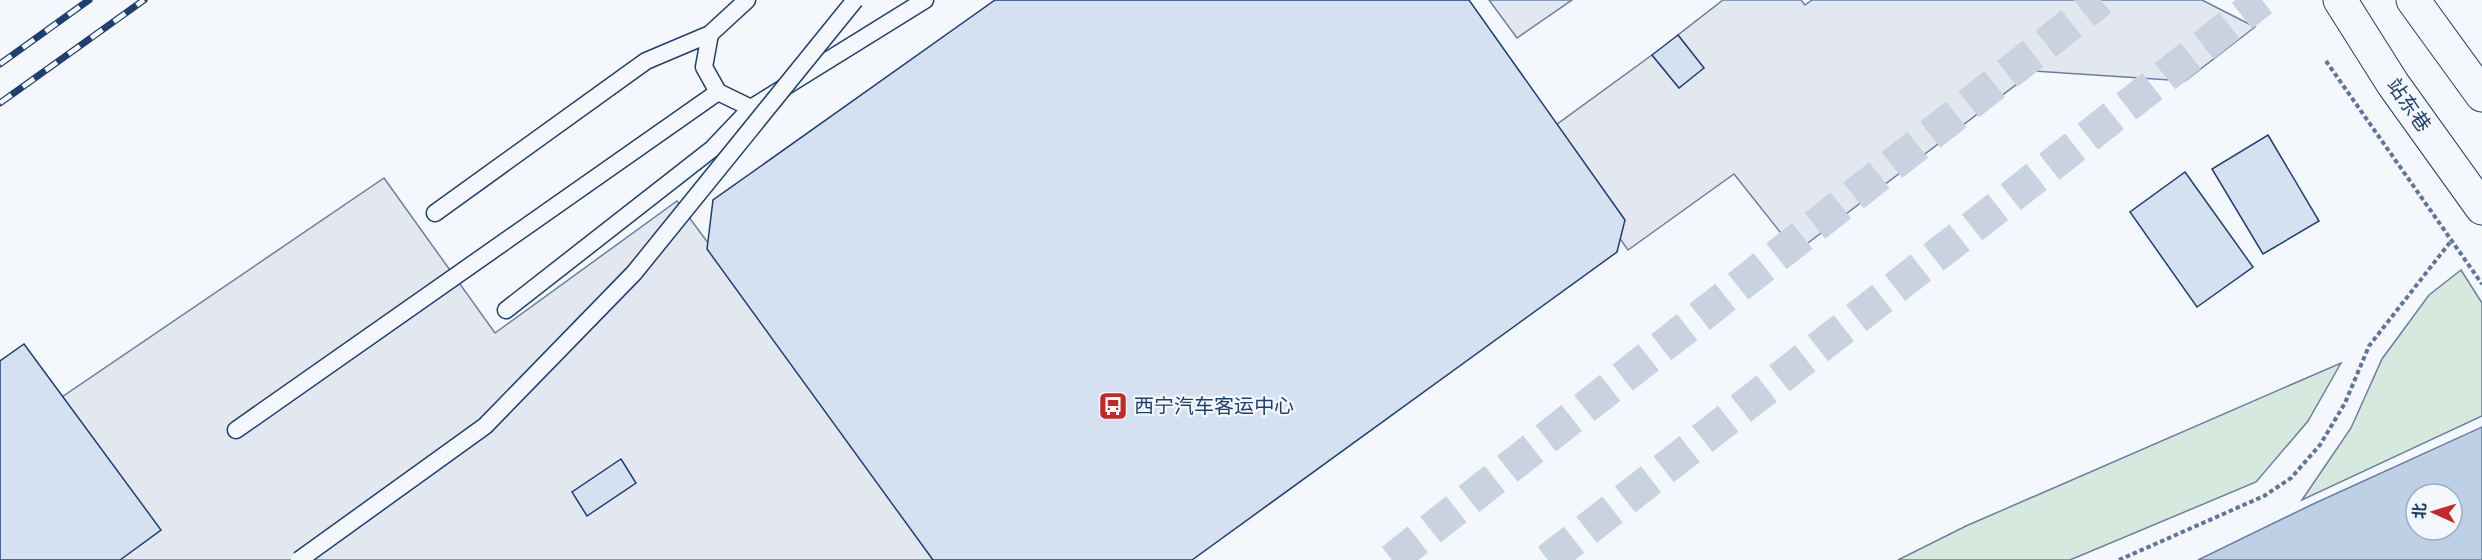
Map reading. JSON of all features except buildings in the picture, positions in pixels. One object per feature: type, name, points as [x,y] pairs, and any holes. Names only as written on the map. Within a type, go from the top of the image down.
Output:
[{"type":"main road","name":"站东巷","points":[[2340,0],[2393,84],[2482,208]]},
{"type":"main road","points":[[2413,0],[2482,95]]},
{"type":"lane","points":[[435,213],[646,61],[710,34],[747,0]]},
{"type":"lane","points":[[299,560],[485,426],[634,273],[855,0]]},
{"type":"lane","points":[[506,310],[712,149],[751,108],[925,0]]},
{"type":"lane","points":[[710,34],[704,68],[718,92],[751,108]]},
{"type":"lane","points":[[236,430],[718,92]]},
{"type":"path","points":[[2326,61],[2482,284]]},
{"type":"path","points":[[2119,560],[2264,496],[2291,478],[2320,445],[2345,403],[2369,346],[2451,241]]},
{"type":"shaded area","points":[[1489,0],[1572,0],[1517,38]]},
{"type":"shaded area","points":[[1723,0],[1801,0],[1805,5],[1812,0],[2202,0],[2255,27],[2185,81],[2034,71],[1796,252],[1734,174],[1628,250],[1545,133],[1652,55],[1679,88],[1703,68],[1678,35]]},
{"type":"shaded area","points":[[384,178],[495,333],[677,201],[943,560],[95,560],[9,433]]},
{"type":"shaded area","points":[[2461,270],[2482,303],[2482,416],[2302,500],[2351,428],[2382,359],[2429,295]]},
{"type":"shaded area","points":[[2341,363],[2308,421],[2256,482],[2070,560],[1898,560],[1966,526]]},
{"type":"water","points":[[2482,427],[2482,560],[2198,560],[2311,505]]},
{"type":"tunnel","points":[[1392,560],[2101,0]]},
{"type":"tunnel","points":[[1548,560],[2262,0]]},
{"type":"railway","points":[[0,64],[89,0]]},
{"type":"railway","points":[[0,103],[144,0]]},
{"type":"place","name":"西宁汽车客运中心","points":[[1113,406]]}]
